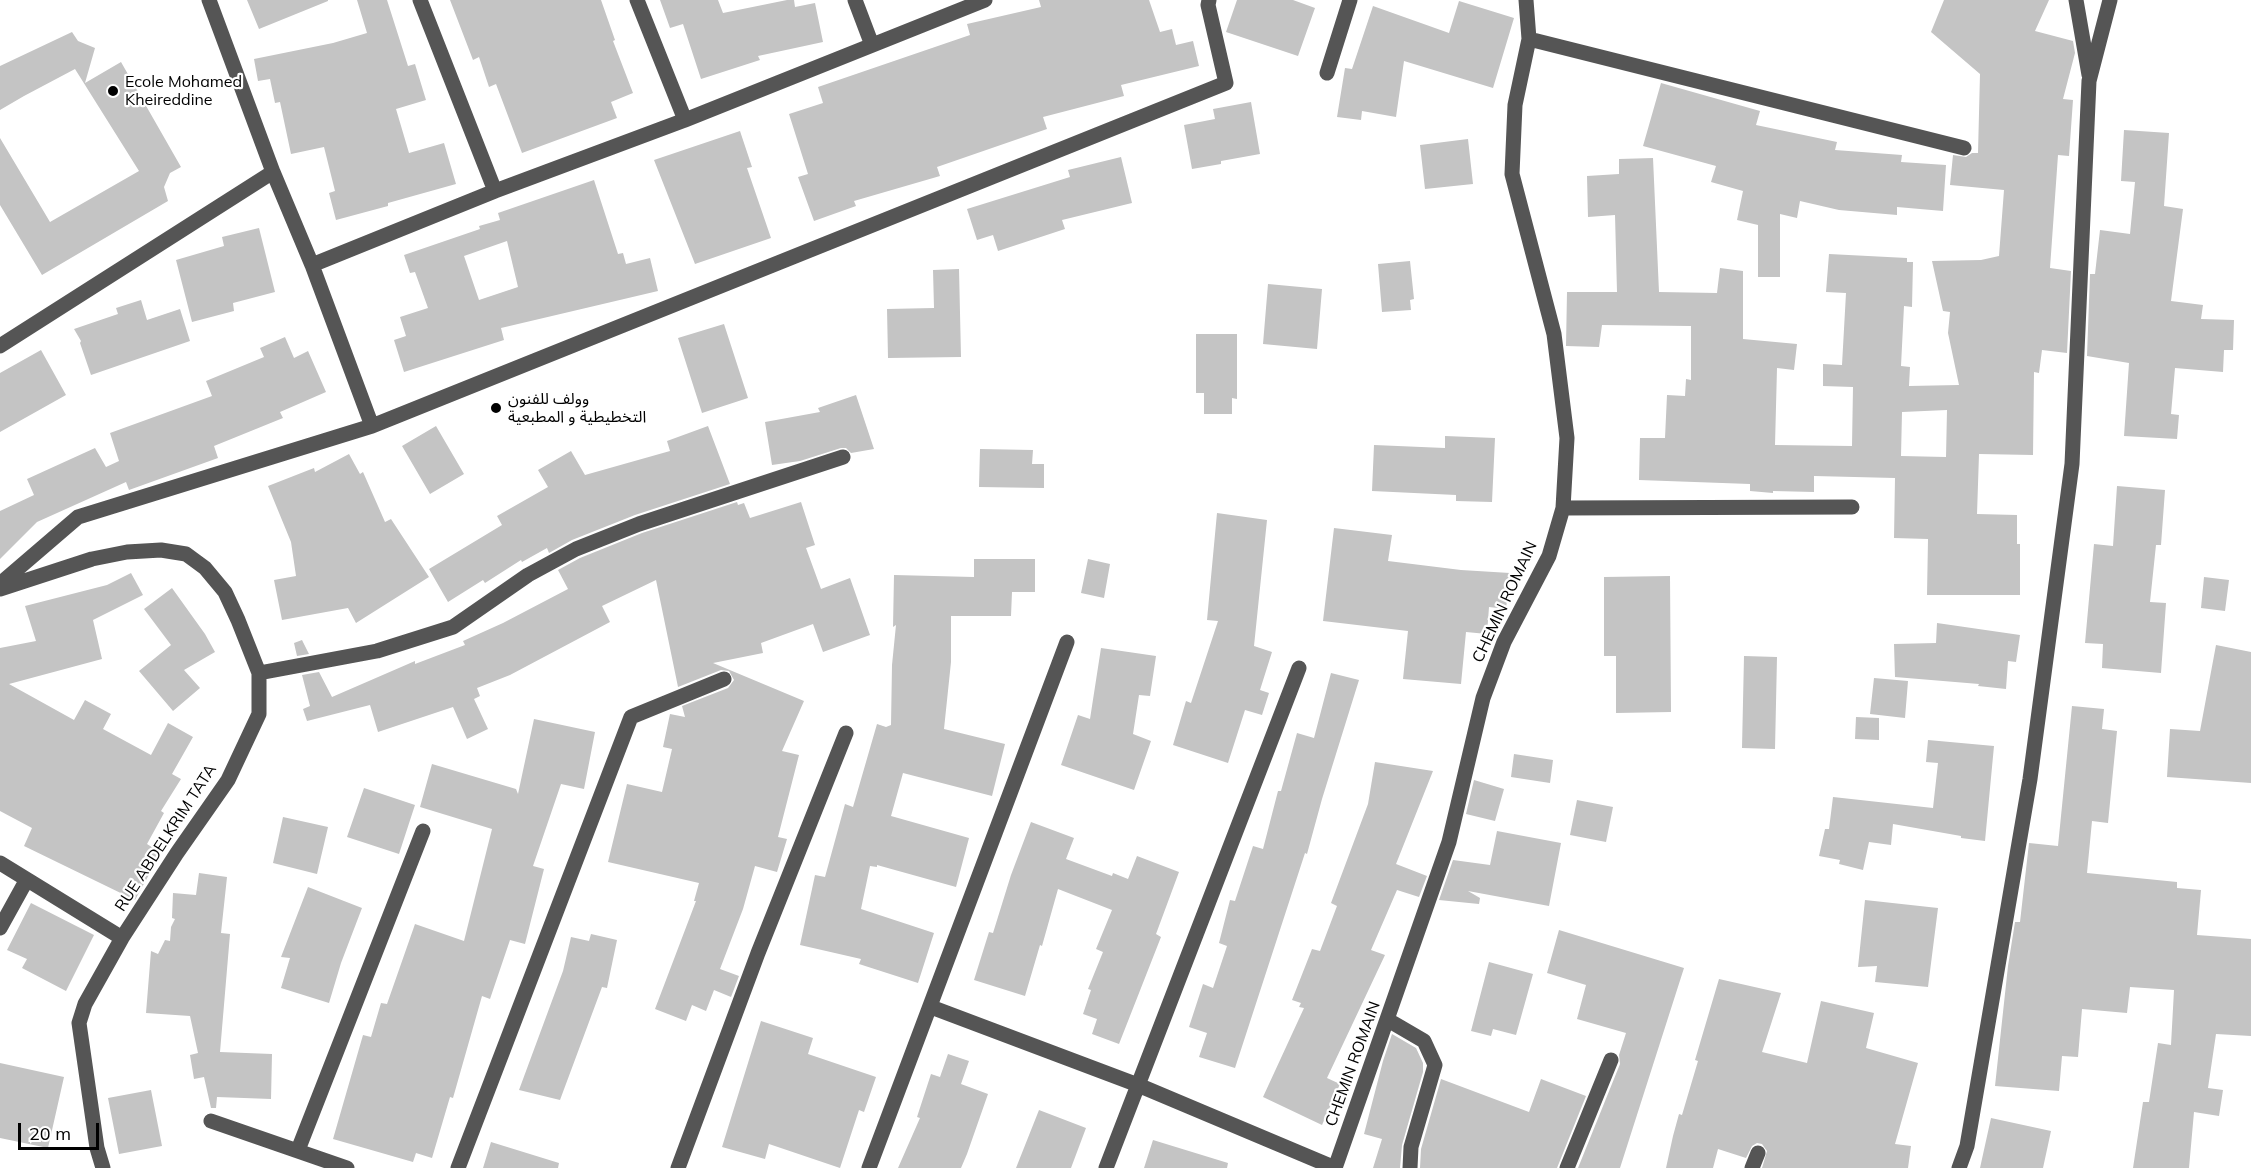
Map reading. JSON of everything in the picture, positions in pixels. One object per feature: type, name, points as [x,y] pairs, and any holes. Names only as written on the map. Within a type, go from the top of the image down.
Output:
[{"type":"street","points":[[209,0],[372,426]]},
{"type":"street","points":[[420,0],[495,191]]},
{"type":"street","points":[[637,0],[685,120]]},
{"type":"street","points":[[855,0],[872,45]]},
{"type":"street","points":[[312,265],[495,191],[685,120],[985,0]]},
{"type":"street","points":[[0,584],[78,517],[372,426],[1226,83],[1208,5],[1209,0]]},
{"type":"street","points":[[1327,73],[1350,0]]},
{"type":"street","name":"CHEMIN ROMAIN","points":[[1335,1168],[1449,842],[1483,698],[1504,642],[1549,556],[1563,508],[1567,438],[1554,334],[1512,174],[1515,105],[1529,39],[1526,0]]},
{"type":"street","points":[[2076,0],[2090,81]]},
{"type":"street","points":[[1959,1168],[1967,1146],[2030,779],[2072,464],[2090,81],[2110,0]]},
{"type":"street","points":[[1529,39],[1964,148]]},
{"type":"street","points":[[0,346],[273,172]]},
{"type":"street","points":[[259,673],[377,651],[453,627],[528,575],[576,549],[639,524],[843,457]]},
{"type":"street","points":[[1563,508],[1852,507]]},
{"type":"street","name":"RUE ABDELKRIM TATA","points":[[0,589],[92,559],[127,552],[161,550],[186,555],[205,568],[225,592],[259,673],[259,714],[228,780],[122,938],[85,1004],[79,1023],[95,1137],[103,1168]]},
{"type":"street","points":[[869,1168],[1067,642]]},
{"type":"street","points":[[1106,1168],[1299,668]]},
{"type":"street","points":[[458,1168],[631,717],[724,679]]},
{"type":"street","points":[[678,1168],[758,953],[846,733]]},
{"type":"street","points":[[298,1150],[423,831]]},
{"type":"street","points":[[0,863],[122,938]]},
{"type":"street","points":[[0,928],[26,881]]},
{"type":"street","points":[[931,1007],[1138,1085],[1335,1168]]},
{"type":"street","points":[[1388,1020],[1424,1041],[1435,1065],[1411,1146],[1410,1168]]},
{"type":"street","points":[[1568,1168],[1611,1060]]},
{"type":"street","points":[[211,1121],[347,1168]]},
{"type":"street","points":[[1752,1168],[1758,1153]]},
{"type":"building","points":[[247,0],[328,0],[328,1],[259,29]]},
{"type":"building","points":[[357,0],[387,0],[408,66],[415,64],[426,100],[396,109],[409,153],[444,143],[456,184],[336,220],[329,193],[335,191],[324,147],[291,154],[280,102],[275,103],[270,79],[258,81],[254,59],[333,43],[367,33]]},
{"type":"building","points":[[450,0],[601,0],[615,40],[613,41],[633,93],[611,102],[617,118],[522,153],[496,84],[489,87],[479,57],[473,60]]},
{"type":"building","points":[[660,0],[718,0],[723,13],[787,0],[794,0],[795,7],[815,3],[823,42],[758,56],[760,60],[701,79],[683,24],[670,28]]},
{"type":"building","points":[[1039,0],[1149,0],[1160,32],[1172,29],[1176,45],[1193,41],[1199,66],[1121,85],[1124,96],[1043,117],[1047,129],[937,167],[940,176],[854,201],[856,206],[814,221],[798,177],[808,174],[789,114],[823,103],[818,87],[970,35],[967,24],[1041,7]]},
{"type":"building","points":[[1237,0],[1293,0],[1315,8],[1298,56],[1226,32]]},
{"type":"building","points":[[1944,0],[2049,0],[2035,31],[2073,41],[2075,53],[2063,99],[2073,100],[2069,156],[2058,155],[2050,268],[2071,271],[2067,353],[2042,350],[2039,373],[2034,372],[2033,455],[1979,454],[1977,514],[2017,515],[2017,544],[2020,544],[2020,595],[1927,595],[1928,539],[1894,538],[1895,478],[1814,476],[1814,492],[1773,491],[1773,493],[1750,491],[1750,484],[1639,480],[1640,438],[1665,438],[1667,395],[1685,396],[1686,379],[1691,380],[1691,326],[1602,325],[1599,347],[1566,346],[1567,292],[1617,292],[1615,215],[1588,217],[1587,176],[1619,174],[1619,159],[1653,158],[1659,292],[1717,293],[1720,268],[1743,271],[1743,339],[1797,344],[1794,370],[1777,368],[1775,445],[1852,446],[1853,387],[1823,386],[1823,364],[1842,365],[1846,293],[1826,292],[1829,254],[1907,258],[1907,262],[1913,262],[1912,307],[1904,306],[1901,366],[1910,367],[1909,386],[1959,385],[1948,333],[1950,312],[1943,311],[1932,261],[1981,260],[1999,256],[2004,190],[1950,185],[1953,155],[1966,157],[1972,153],[1978,153],[1980,74],[1931,32]],"holes":[[[1947,410],[1946,457],[1901,456],[1902,412]]]},
{"type":"building","points":[[1459,1],[1514,18],[1493,88],[1404,61],[1396,117],[1362,111],[1361,120],[1337,117],[1345,68],[1352,69],[1373,6],[1449,33]]},
{"type":"building","points":[[72,32],[78,41],[95,48],[85,83],[121,62],[181,167],[170,173],[164,187],[168,201],[42,275],[0,205],[0,138],[50,222],[139,171],[75,69],[0,110],[0,66]]},
{"type":"building","points":[[1661,83],[1760,111],[1756,125],[1837,142],[1835,150],[1902,155],[1901,162],[1946,165],[1943,211],[1897,207],[1897,215],[1839,210],[1800,201],[1797,218],[1780,214],[1780,277],[1758,277],[1758,225],[1737,220],[1743,191],[1711,182],[1716,166],[1643,146]]},
{"type":"building","points":[[1251,102],[1260,154],[1192,169],[1184,125],[1215,119],[1213,109]]},
{"type":"building","points":[[2124,130],[2169,133],[2164,206],[2183,209],[2171,301],[2203,305],[2201,319],[2234,320],[2233,350],[2224,350],[2223,372],[2175,368],[2171,414],[2179,415],[2177,439],[2124,436],[2129,363],[2087,356],[2090,274],[2095,274],[2100,230],[2130,234],[2135,182],[2121,181]]},
{"type":"building","points":[[740,131],[752,167],[747,168],[771,238],[695,264],[654,160]]},
{"type":"building","points":[[1468,139],[1473,184],[1425,189],[1420,145]]},
{"type":"building","points":[[1121,157],[1132,203],[1062,220],[1065,229],[998,251],[993,235],[977,240],[967,209],[1070,177],[1068,170]]},
{"type":"building","points":[[594,180],[618,254],[623,253],[626,264],[650,258],[658,291],[501,328],[504,340],[404,372],[394,340],[406,336],[400,317],[428,308],[415,272],[410,273],[404,255],[480,229],[479,226],[500,220],[498,213]],"holes":[[[507,241],[518,287],[479,300],[464,256]]]},
{"type":"building","points":[[259,228],[275,292],[233,303],[234,311],[192,322],[176,260],[224,246],[222,237]]},
{"type":"building","points":[[1410,261],[1414,299],[1410,300],[1411,310],[1382,312],[1378,264]]},
{"type":"building","points":[[959,269],[961,357],[888,358],[887,309],[934,308],[933,270]]},
{"type":"building","points":[[1268,284],[1322,289],[1317,349],[1263,344]]},
{"type":"building","points":[[141,300],[147,320],[180,309],[190,341],[91,375],[81,341],[74,329],[118,314],[116,308]]},
{"type":"building","points":[[724,324],[748,398],[702,413],[678,338]]},
{"type":"building","points":[[1196,334],[1237,334],[1237,399],[1232,398],[1232,414],[1204,414],[1204,393],[1196,393]]},
{"type":"building","points":[[285,337],[294,358],[308,351],[326,392],[280,412],[283,418],[214,446],[218,458],[129,490],[126,482],[37,522],[0,559],[0,511],[34,495],[27,479],[95,448],[106,467],[119,461],[110,433],[212,396],[206,381],[264,357],[260,348]]},
{"type":"building","points":[[41,350],[66,395],[0,432],[0,373]]},
{"type":"building","points":[[856,395],[874,449],[851,453],[846,448],[841,448],[800,461],[772,465],[765,422],[820,412],[818,408]]},
{"type":"building","points":[[436,426],[464,474],[430,494],[402,446]]},
{"type":"building","points":[[708,426],[730,484],[635,515],[572,540],[549,553],[547,548],[522,562],[521,560],[485,583],[483,580],[448,602],[429,569],[502,525],[497,516],[548,487],[538,470],[571,451],[585,475],[670,451],[667,441]]},
{"type":"building","points":[[1445,436],[1495,438],[1492,502],[1456,501],[1456,495],[1372,491],[1374,445],[1445,448]]},
{"type":"building","points":[[980,449],[1033,450],[1032,464],[1044,464],[1044,488],[979,487]]},
{"type":"building","points":[[349,454],[360,474],[363,472],[385,522],[391,519],[429,577],[356,623],[348,608],[282,620],[274,580],[296,576],[291,542],[268,486],[314,468],[315,472]]},
{"type":"building","points":[[2117,486],[2165,490],[2161,545],[2156,545],[2150,602],[2166,603],[2161,673],[2102,668],[2103,644],[2085,643],[2094,544],[2113,546]]},
{"type":"building","points":[[737,502],[738,505],[744,503],[750,518],[801,502],[815,545],[806,548],[821,589],[850,578],[870,635],[823,652],[813,624],[761,643],[763,653],[713,663],[804,701],[782,751],[799,755],[778,837],[787,839],[777,872],[755,866],[743,909],[720,969],[739,976],[731,997],[714,990],[706,1011],[692,1005],[686,1021],[655,1009],[696,901],[694,901],[699,883],[608,862],[627,784],[662,792],[672,749],[663,747],[670,714],[685,717],[682,706],[728,688],[734,680],[729,671],[721,670],[678,687],[656,580],[602,606],[610,622],[510,675],[477,688],[480,696],[474,699],[488,729],[467,739],[453,707],[378,732],[370,705],[307,721],[303,709],[310,706],[302,675],[319,672],[332,697],[415,661],[415,664],[465,645],[463,641],[568,589],[558,570],[580,558],[642,533]]},
{"type":"building","points":[[1217,513],[1267,520],[1254,646],[1272,652],[1260,690],[1269,693],[1262,715],[1245,710],[1228,763],[1173,745],[1186,701],[1191,703],[1218,621],[1207,620]]},
{"type":"building","points":[[1334,528],[1392,535],[1388,561],[1461,570],[1510,573],[1506,609],[1489,607],[1487,634],[1466,632],[1461,684],[1403,679],[1408,631],[1323,621]]},
{"type":"building","points":[[974,559],[1035,559],[1035,592],[1012,592],[1011,616],[951,616],[951,662],[944,729],[1005,744],[992,796],[903,773],[891,816],[969,838],[956,887],[877,865],[877,867],[870,866],[861,909],[934,933],[918,983],[859,964],[861,959],[800,945],[815,875],[825,877],[845,804],[853,807],[877,724],[886,727],[891,725],[892,665],[896,625],[893,627],[894,575],[974,577]]},
{"type":"building","points":[[1088,559],[1110,564],[1104,598],[1081,593]]},
{"type":"building","points":[[131,573],[143,595],[93,620],[102,659],[9,684],[74,720],[85,700],[111,714],[103,729],[151,755],[168,723],[193,737],[172,774],[181,779],[161,811],[164,813],[147,844],[161,853],[135,900],[24,846],[32,828],[0,811],[0,648],[36,641],[25,606],[107,585]]},
{"type":"building","points":[[1670,576],[1671,712],[1616,713],[1616,656],[1604,656],[1604,577]]},
{"type":"building","points":[[2204,577],[2229,580],[2225,611],[2201,608]]},
{"type":"building","points":[[172,588],[215,652],[184,670],[200,688],[173,711],[139,671],[171,645],[144,609]]},
{"type":"building","points":[[1937,623],[2020,635],[2016,662],[2008,661],[2006,689],[1978,686],[1979,684],[1895,677],[1894,644],[1936,643]]},
{"type":"building","points":[[302,640],[309,654],[297,656],[294,643]]},
{"type":"building","points":[[2216,645],[2251,652],[2251,783],[2167,777],[2170,729],[2200,731]]},
{"type":"building","points":[[1101,648],[1156,656],[1150,696],[1139,695],[1133,734],[1151,741],[1134,790],[1061,765],[1078,715],[1090,719]]},
{"type":"building","points":[[1744,656],[1777,657],[1775,749],[1742,748]]},
{"type":"building","points":[[1331,673],[1359,680],[1307,854],[1305,853],[1235,1068],[1199,1057],[1207,1033],[1189,1027],[1203,984],[1213,988],[1227,946],[1219,943],[1230,900],[1235,901],[1253,846],[1263,849],[1278,791],[1281,791],[1297,733],[1314,738]]},
{"type":"building","points":[[1874,678],[1908,681],[1905,718],[1870,714]]},
{"type":"building","points":[[2072,706],[2104,709],[2102,729],[2117,731],[2108,823],[2092,821],[2087,873],[2177,882],[2177,888],[2201,890],[2197,935],[2251,939],[2251,1036],[2216,1034],[2208,1088],[2223,1090],[2219,1116],[2194,1112],[2189,1168],[2133,1168],[2143,1102],[2149,1102],[2158,1043],[2171,1045],[2174,990],[2130,987],[2127,1013],[2082,1009],[2078,1057],[2062,1056],[2059,1091],[1995,1086],[2008,966],[2015,922],[2020,922],[2029,843],[2058,846]]},
{"type":"building","points":[[1856,717],[1879,718],[1879,740],[1855,739]]},
{"type":"building","points":[[534,719],[595,732],[584,789],[561,784],[533,866],[544,869],[525,944],[510,940],[490,999],[482,996],[453,1098],[450,1097],[432,1158],[416,1153],[413,1162],[333,1139],[363,1035],[371,1037],[381,1003],[387,1004],[415,924],[464,941],[492,829],[420,807],[432,764],[516,789],[518,794]]},
{"type":"building","points":[[1928,740],[1994,746],[1985,841],[1893,824],[1891,845],[1869,842],[1863,870],[1839,864],[1840,860],[1819,856],[1825,829],[1829,829],[1833,797],[1933,808],[1938,763],[1926,762]]},
{"type":"building","points":[[1514,754],[1553,760],[1550,783],[1511,777]]},
{"type":"building","points":[[1375,762],[1433,771],[1396,864],[1427,876],[1419,897],[1397,890],[1371,950],[1385,955],[1327,1078],[1340,1084],[1322,1125],[1263,1097],[1304,1008],[1299,1007],[1301,1003],[1292,1000],[1312,949],[1320,951],[1337,906],[1331,903],[1368,804]]},
{"type":"building","points":[[1474,780],[1504,789],[1495,821],[1466,814]]},
{"type":"building","points":[[364,788],[415,805],[399,854],[347,837]]},
{"type":"building","points":[[1577,800],[1613,807],[1606,842],[1570,835]]},
{"type":"building","points":[[283,817],[328,827],[317,874],[273,863]]},
{"type":"building","points":[[1031,822],[1074,838],[1066,859],[1112,876],[1113,873],[1128,879],[1137,856],[1179,872],[1156,934],[1161,937],[1119,1044],[1092,1034],[1097,1019],[1083,1014],[1091,990],[1088,989],[1103,952],[1096,949],[1112,910],[1058,889],[1025,996],[974,980],[989,932],[993,933]]},
{"type":"building","points":[[1497,831],[1561,843],[1549,906],[1468,891],[1480,898],[1479,904],[1439,900],[1453,860],[1490,865]]},
{"type":"building","points":[[199,873],[227,877],[221,933],[230,934],[220,1052],[272,1054],[271,1099],[217,1097],[216,1108],[211,1108],[204,1077],[194,1079],[190,1055],[198,1053],[190,1016],[146,1013],[151,951],[158,954],[165,940],[170,941],[171,927],[175,919],[172,918],[173,893],[196,895]]},
{"type":"building","points":[[308,887],[362,908],[329,1003],[281,988],[290,958],[281,957]]},
{"type":"building","points":[[1865,900],[1938,908],[1928,987],[1875,982],[1877,966],[1858,967]]},
{"type":"building","points":[[31,903],[94,935],[66,991],[22,968],[27,959],[7,950]]},
{"type":"building","points":[[1559,930],[1684,968],[1620,1168],[1578,1168],[1620,1064],[1619,1055],[1626,1033],[1577,1019],[1586,985],[1547,973]]},
{"type":"building","points":[[591,934],[617,940],[607,988],[602,987],[560,1100],[519,1090],[563,971],[571,937],[589,941]]},
{"type":"building","points":[[1489,962],[1533,974],[1516,1035],[1493,1029],[1491,1036],[1471,1031]]},
{"type":"building","points":[[1719,979],[1781,993],[1762,1052],[1807,1063],[1821,1001],[1874,1013],[1866,1048],[1918,1063],[1895,1144],[1911,1146],[1908,1168],[1762,1168],[1767,1151],[1762,1144],[1757,1143],[1752,1146],[1746,1158],[1718,1149],[1713,1168],[1666,1168],[1679,1114],[1682,1115],[1698,1061],[1695,1060]]},
{"type":"building","points":[[761,1021],[813,1038],[808,1054],[876,1077],[864,1112],[859,1110],[840,1168],[769,1144],[765,1159],[722,1147]]},
{"type":"building","points":[[1392,1034],[1416,1048],[1423,1063],[1423,1072],[1402,1145],[1400,1168],[1373,1168],[1382,1139],[1364,1134]]},
{"type":"building","points":[[948,1054],[969,1061],[961,1084],[988,1094],[961,1168],[898,1168],[920,1118],[917,1117],[931,1074],[940,1077]]},
{"type":"building","points":[[0,1063],[64,1077],[48,1148],[0,1138]]},
{"type":"building","points":[[1441,1079],[1529,1112],[1541,1079],[1586,1096],[1557,1168],[1420,1168],[1421,1149]]},
{"type":"building","points":[[151,1090],[162,1146],[119,1154],[108,1098]]},
{"type":"building","points":[[1039,1110],[1086,1128],[1071,1168],[1016,1168]]},
{"type":"building","points":[[1991,1118],[2051,1131],[2043,1168],[1980,1168]]},
{"type":"building","points":[[1153,1140],[1228,1163],[1227,1168],[1144,1168]]},
{"type":"building","points":[[491,1142],[559,1163],[558,1168],[483,1168]]},
{"type":"place","name":"Ecole Mohamed Kheireddine","points":[[113,91]]},
{"type":"place","name":"وولف للفنون التخطيطية و المطبعية","points":[[496,408]]}]
